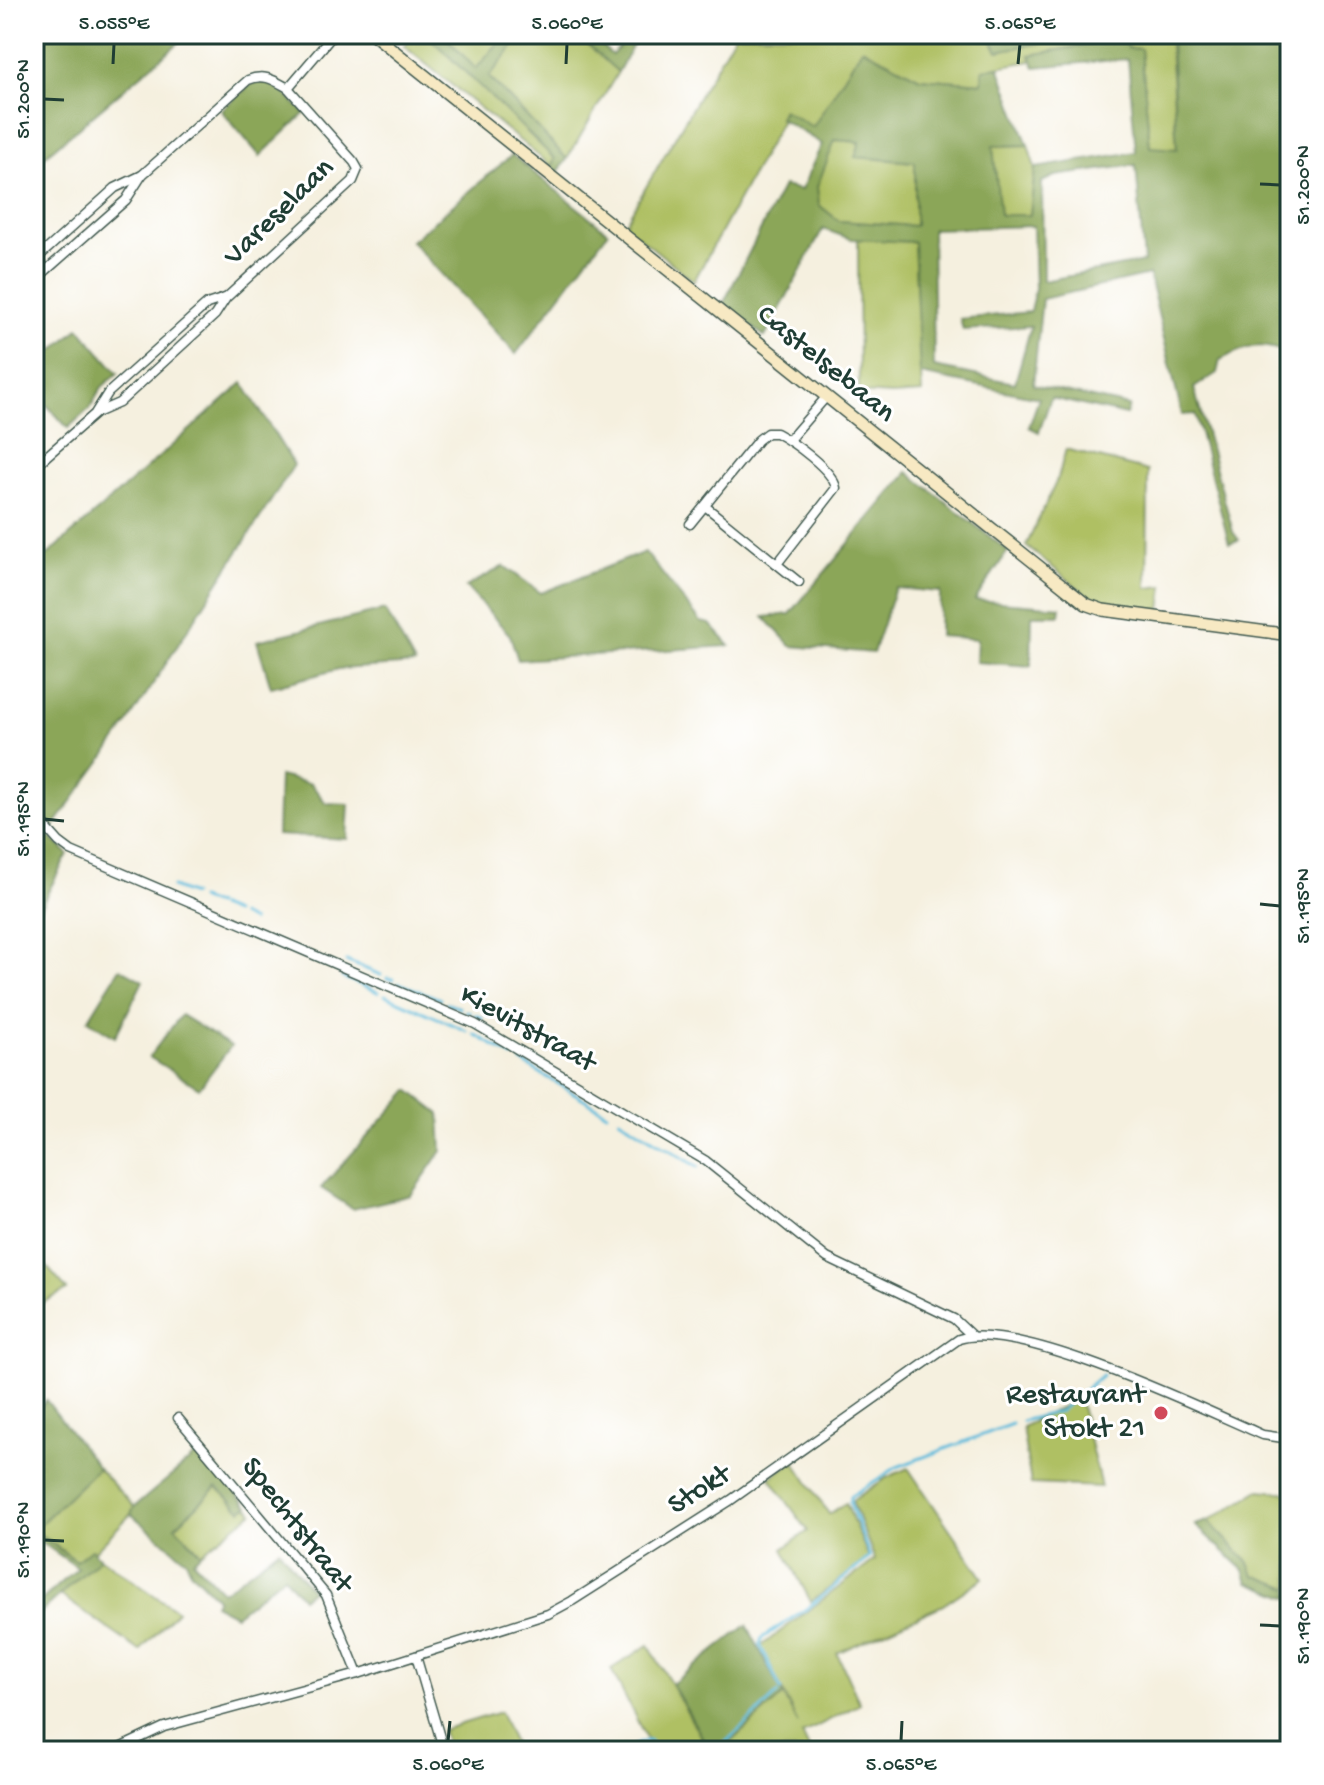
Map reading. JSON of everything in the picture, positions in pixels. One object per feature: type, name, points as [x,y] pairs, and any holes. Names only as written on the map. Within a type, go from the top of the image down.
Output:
[{"type":"street","points":[[34,281],[126,200],[142,175],[248,80],[258,76],[269,78],[288,88],[334,34]]},
{"type":"street","name":"Castelsebaan","points":[[373,34],[1093,608],[1290,635]]},
{"type":"street","name":"Vareselaan","points":[[34,467],[96,413],[119,403],[215,315],[226,298],[353,181],[358,169],[288,88]]},
{"type":"street","points":[[34,261],[115,188],[142,175]]},
{"type":"street","name":"Vareselaan","points":[[96,413],[108,393],[207,304],[226,298]]},
{"type":"street","points":[[789,440],[827,396]]},
{"type":"street","points":[[690,524],[758,440],[767,433],[776,433],[827,472],[836,488],[777,564]]},
{"type":"street","points":[[705,506],[799,582]]},
{"type":"street","name":"Kievitstraat","points":[[34,814],[71,851],[475,1024],[706,1161],[827,1258],[954,1319],[971,1335]]},
{"type":"street","points":[[971,1335],[1002,1337],[1059,1352],[1263,1435],[1290,1439]]},
{"type":"street","name":"Stokt","points":[[113,1751],[164,1727],[358,1674],[522,1624],[572,1601],[731,1500],[959,1339],[971,1335]]},
{"type":"street","name":"Spechtstraat","points":[[178,1418],[326,1595],[358,1674]]},
{"type":"street","points":[[416,1656],[444,1751]]},
{"type":"green space","points":[[34,34],[189,34],[34,165]]},
{"type":"green space","points":[[414,34],[426,34],[555,159],[551,166],[404,46]]},
{"type":"green space","points":[[426,34],[443,34],[476,69],[506,34],[523,34],[489,77],[567,159],[558,172],[551,166],[555,159]]},
{"type":"green space","points":[[443,34],[506,34],[476,70]]},
{"type":"green space","points":[[523,34],[576,34],[618,72],[567,159],[489,77]]},
{"type":"green space","points":[[576,34],[588,34],[612,55],[631,34],[639,34],[618,72]]},
{"type":"green space","points":[[735,34],[988,34],[998,51],[1090,34],[1094,44],[1030,55],[1032,61],[984,69],[983,83],[920,78],[862,48],[813,128],[782,111],[779,118],[782,120],[694,281],[624,225]]},
{"type":"green space","points":[[988,34],[1003,34],[1007,40],[1037,34],[1077,36],[998,51]]},
{"type":"green space","points":[[1090,34],[1119,34],[1128,48],[1141,49],[1150,147],[1177,149],[1171,41],[1187,40],[1187,34],[1290,34],[1290,354],[1262,346],[1239,351],[1220,360],[1217,373],[1194,388],[1233,532],[1239,540],[1229,543],[1195,414],[1182,415],[1149,275],[1042,299],[1033,385],[1129,406],[1126,415],[1051,398],[1039,432],[1029,427],[1039,398],[920,374],[914,242],[851,239],[823,229],[765,337],[723,304],[783,186],[801,190],[822,144],[779,118],[783,110],[813,127],[862,48],[920,78],[982,83],[983,69],[999,67],[1028,145],[993,146],[1000,215],[1030,215],[1035,168],[1136,152],[1128,59],[1035,67],[1030,55],[1093,44]],"holes":[[[835,140],[860,142],[855,157],[915,162],[915,226],[839,221],[819,205],[817,187]],[[1136,165],[1144,262],[1043,281],[1042,182],[1055,176]],[[1033,226],[1035,288],[1030,312],[960,319],[963,330],[1031,326],[1015,383],[934,367],[932,229]]]},
{"type":"green space","points":[[1119,34],[1169,34],[1177,149],[1150,148],[1141,49],[1128,48]]},
{"type":"green space","points":[[264,81],[281,90],[305,113],[260,156],[221,110],[253,83]]},
{"type":"green space","points":[[834,140],[861,142],[856,157],[915,162],[916,226],[839,221],[819,205],[817,187]]},
{"type":"green space","points":[[1028,145],[1035,168],[1030,215],[1000,215],[992,146]]},
{"type":"green space","points":[[512,155],[608,232],[516,354],[411,241]]},
{"type":"green space","points":[[858,239],[914,242],[922,393],[859,393]]},
{"type":"green space","points":[[79,328],[118,373],[102,387],[90,408],[68,428],[34,391],[34,367]]},
{"type":"green space","points":[[243,383],[294,465],[118,738],[53,827],[34,805],[34,567]]},
{"type":"green space","points":[[1066,449],[1148,471],[1147,588],[1164,586],[1161,610],[1091,598],[1026,546],[1058,478]]},
{"type":"green space","points":[[908,472],[1008,551],[975,600],[1061,607],[1060,615],[1032,615],[1031,666],[976,662],[977,639],[939,636],[940,592],[895,588],[873,653],[791,646],[764,617],[790,614]]},
{"type":"green space","points":[[645,552],[701,622],[710,624],[730,646],[518,660],[510,635],[466,587],[504,566],[541,593]]},
{"type":"green space","points":[[385,610],[415,664],[339,669],[271,687],[257,641]]},
{"type":"green space","points":[[279,776],[311,784],[326,803],[349,804],[347,839],[277,835]]},
{"type":"green space","points":[[34,822],[68,854],[34,919]]},
{"type":"green space","points":[[120,968],[143,981],[115,1037],[88,1020]]},
{"type":"green space","points":[[181,1015],[231,1046],[199,1088],[149,1057]]},
{"type":"green space","points":[[409,1090],[440,1114],[442,1151],[411,1195],[353,1209],[321,1188]]},
{"type":"green space","points":[[34,1252],[67,1290],[34,1307]]},
{"type":"green space","points":[[1079,1398],[1101,1487],[1031,1484],[1022,1427]]},
{"type":"green space","points":[[46,1400],[98,1468],[34,1530],[34,1418]]},
{"type":"green space","points":[[201,1451],[248,1506],[241,1510],[217,1487],[175,1526],[201,1553],[193,1561],[223,1592],[279,1549],[312,1590],[302,1598],[284,1576],[235,1615],[214,1604],[217,1598],[191,1572],[186,1560],[131,1514],[134,1507]]},
{"type":"green space","points":[[794,1461],[829,1514],[846,1503],[869,1558],[811,1602],[783,1549],[808,1531],[770,1478]]},
{"type":"green space","points":[[98,1468],[134,1507],[131,1514],[94,1552],[91,1549],[77,1561],[34,1530]]},
{"type":"green space","points":[[908,1468],[983,1578],[943,1605],[837,1653],[860,1704],[802,1734],[810,1751],[720,1751],[783,1695],[798,1724],[761,1646],[875,1560],[852,1501],[886,1478]]},
{"type":"green space","points":[[217,1487],[241,1510],[248,1506],[253,1512],[201,1553],[175,1527]]},
{"type":"green space","points":[[1260,1490],[1290,1493],[1290,1588],[1254,1575],[1249,1563],[1208,1521]]},
{"type":"green space","points":[[1208,1521],[1249,1563],[1254,1575],[1290,1588],[1290,1598],[1248,1582],[1244,1570],[1195,1525]]},
{"type":"green space","points":[[34,1531],[76,1561],[91,1549],[100,1558],[34,1619],[34,1607],[78,1568],[34,1537]]},
{"type":"green space","points":[[100,1558],[177,1611],[140,1651],[60,1595]]},
{"type":"green space","points":[[747,1625],[783,1695],[720,1751],[710,1751],[672,1684]]},
{"type":"green space","points":[[649,1645],[707,1748],[704,1751],[653,1751],[650,1746],[611,1669]]},
{"type":"green space","points":[[500,1712],[517,1751],[449,1751],[442,1730]]},
{"type":"waterway","points":[[172,887],[192,895]]},
{"type":"waterway","points":[[199,899],[216,905]]},
{"type":"waterway","points":[[219,907],[234,913]]},
{"type":"waterway","points":[[240,915],[252,921]]},
{"type":"waterway","points":[[346,961],[381,975]]},
{"type":"waterway","points":[[342,977],[378,992]]},
{"type":"waterway","points":[[387,978],[393,979]]},
{"type":"waterway","points":[[399,983],[440,999]]},
{"type":"waterway","points":[[385,995],[467,1031]]},
{"type":"waterway","points":[[447,1003],[460,1008]]},
{"type":"waterway","points":[[466,1011],[470,1012]]},
{"type":"waterway","points":[[475,1015],[482,1018]]},
{"type":"waterway","points":[[474,1034],[513,1057]]},
{"type":"waterway","points":[[522,1062],[607,1113]]},
{"type":"waterway","points":[[619,1119],[698,1167]]},
{"type":"waterway","points":[[1022,1421],[1060,1411],[1102,1375]]},
{"type":"waterway","points":[[781,1690],[760,1644],[762,1638],[809,1607],[870,1557],[850,1503],[851,1496],[897,1467],[1012,1424]]},
{"type":"waterway","points":[[716,1751],[778,1694]]},
{"type":"waterway","points":[[619,1751],[649,1740],[657,1751]]},
{"type":"place","name":"Restaurant Stokt 21","points":[[1161,1413]]}]
